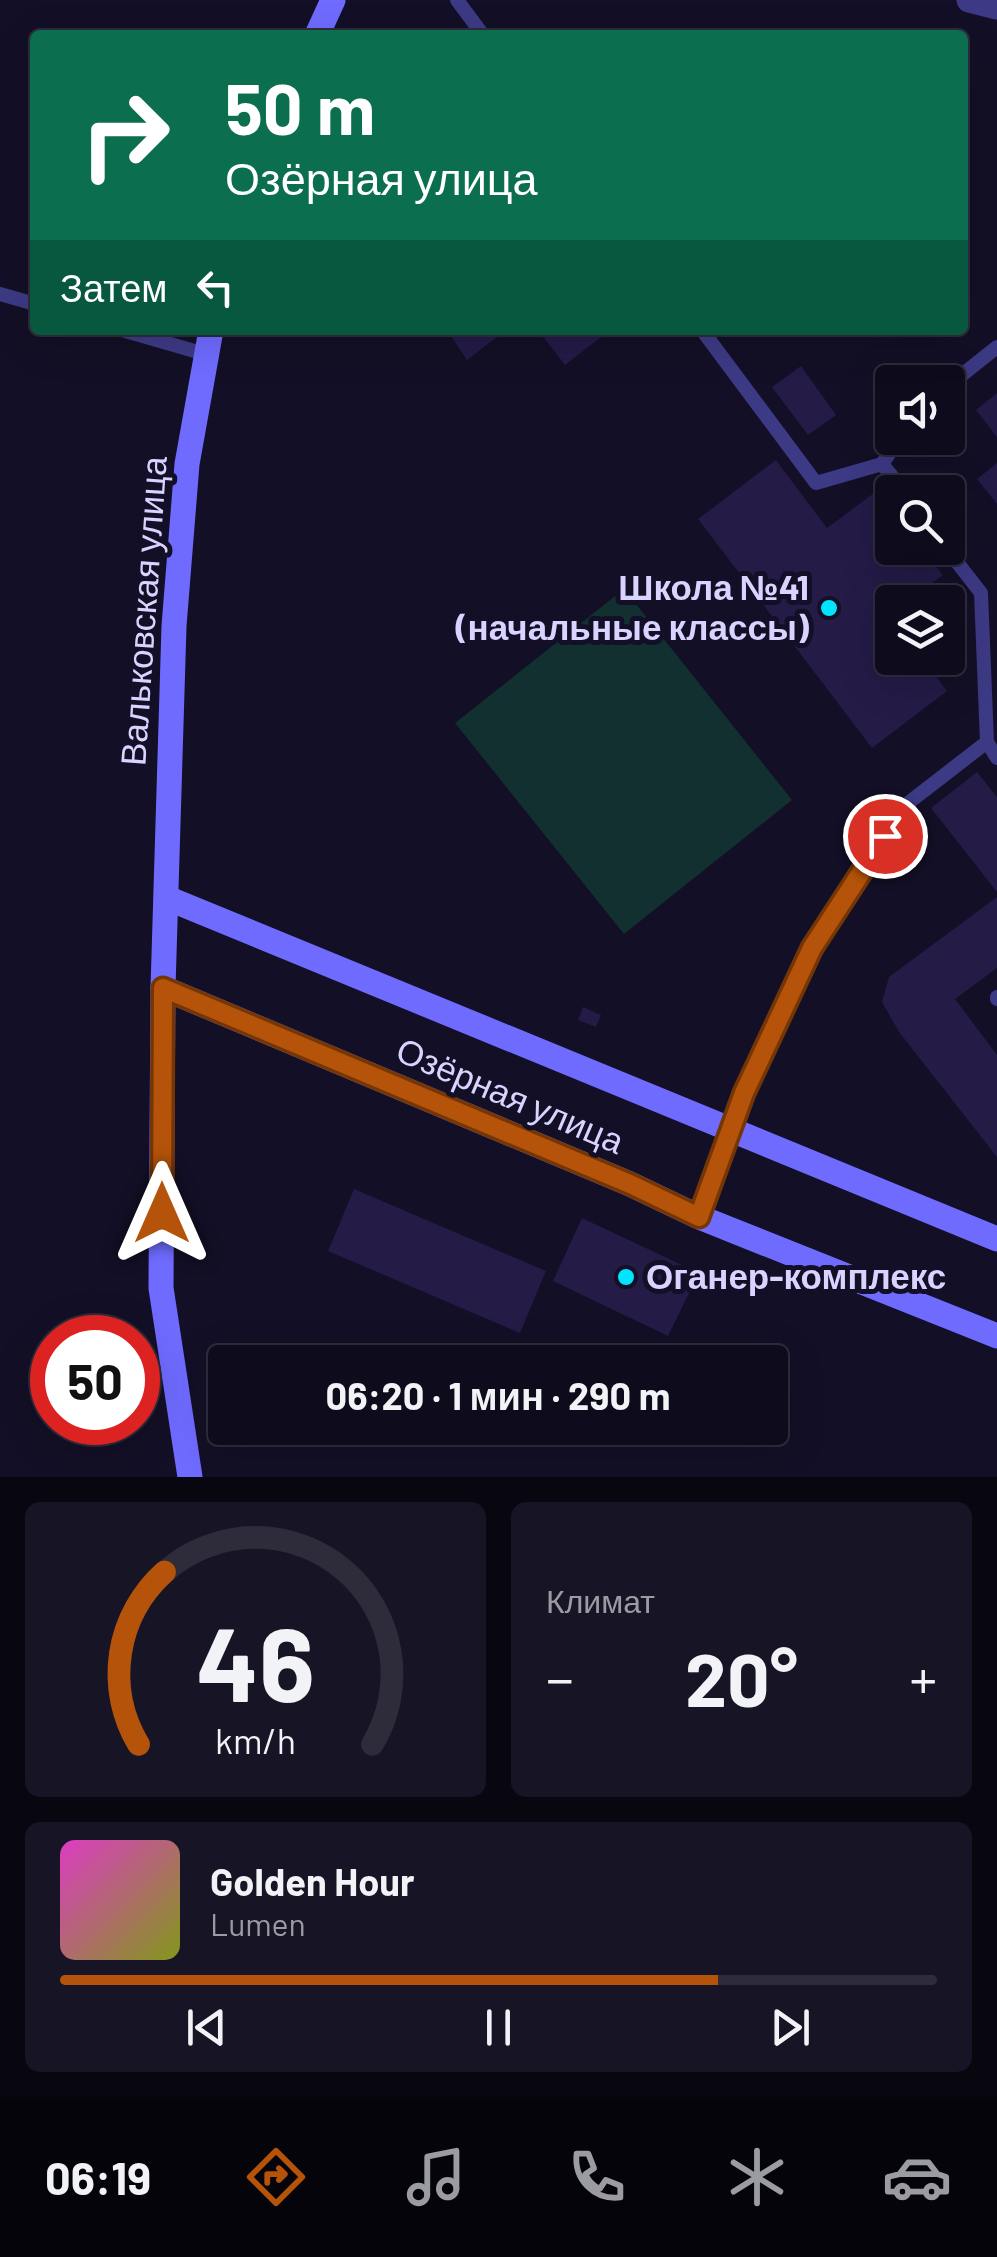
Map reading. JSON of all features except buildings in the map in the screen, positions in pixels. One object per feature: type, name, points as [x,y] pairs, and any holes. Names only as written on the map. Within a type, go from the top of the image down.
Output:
[{"type":"main road","points":[[320,30],[333,0]]},
{"type":"main road","name":"Вальковская улица","points":[[190,1477],[161,1288],[163,988],[174,626],[187,464],[208,342]]},
{"type":"main road","name":"Озёрная улица","points":[[167,898],[731,1133],[997,1239]]},
{"type":"main road","name":"Озёрная улица","points":[[163,988],[630,1184],[699,1217],[997,1336]]},
{"type":"street","points":[[970,0],[997,7]]},
{"type":"lane","points":[[457,0],[479,30]]},
{"type":"lane","points":[[0,294],[30,303]]},
{"type":"lane","points":[[158,335],[208,342]]},
{"type":"lane","points":[[706,335],[816,483],[882,464],[888,455]]},
{"type":"lane","points":[[965,372],[997,347]]},
{"type":"lane","points":[[882,464],[891,475]]},
{"type":"lane","points":[[959,565],[981,593],[987,742],[997,758]]},
{"type":"lane","points":[[699,1217],[744,1093],[812,948],[904,808],[987,742]]},
{"type":"green space","points":[[624,589],[792,800],[624,934],[455,723]]},
{"type":"place","name":"Школа №41 (начальные классы)","points":[[829,608]]},
{"type":"place","name":"Оганер-комплекс","points":[[626,1277]]},
{"type":"route","points":[[162,1213],[163,988],[630,1184],[699,1217],[744,1093],[812,948],[885,836]]}]
